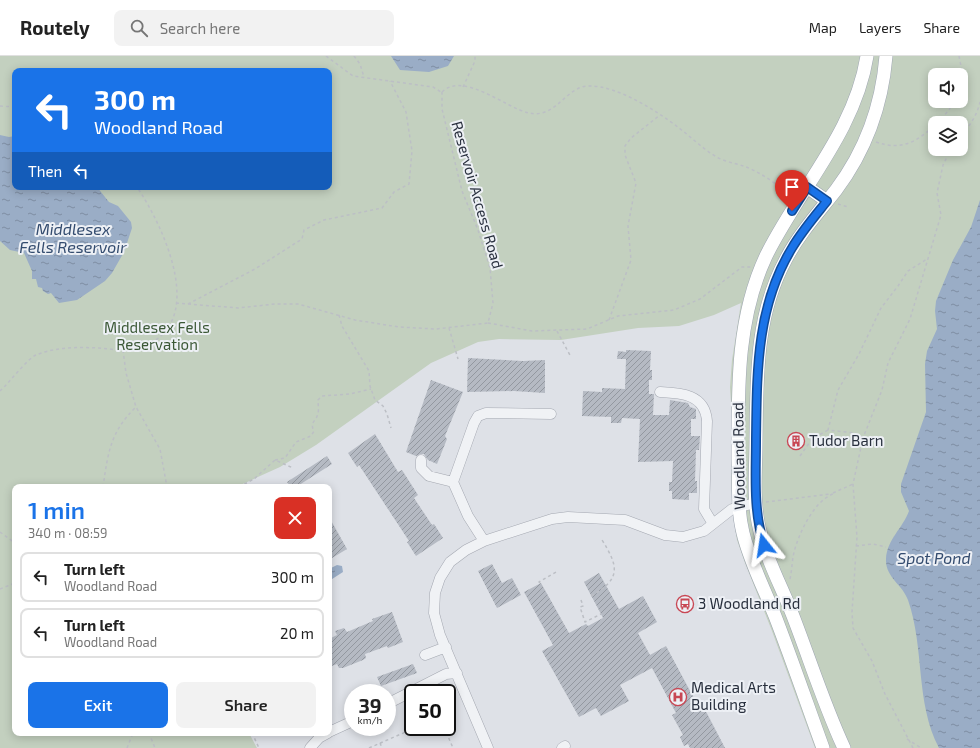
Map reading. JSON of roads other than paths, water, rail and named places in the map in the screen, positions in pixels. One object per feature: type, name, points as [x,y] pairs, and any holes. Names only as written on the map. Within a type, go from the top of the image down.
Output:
[{"type":"main road","name":"Woodland Road","points":[[823,748],[780,628],[749,555],[742,531],[738,507],[739,367],[744,322],[761,268],[777,236],[848,119],[861,84],[867,56]]},
{"type":"main road","name":"Woodland Road","points":[[844,748],[827,710],[785,595],[764,545],[758,522],[755,503],[758,352],[763,319],[772,289],[785,261],[800,236],[846,176],[867,140],[881,94],[882,56]]},
{"type":"main road","points":[[807,187],[827,201]]},
{"type":"street","points":[[660,392],[691,396],[699,401],[706,411],[707,421],[704,509],[713,524]]},
{"type":"street","points":[[484,541],[468,516],[453,482],[469,434],[478,416],[486,413],[501,412],[551,414]]},
{"type":"street","points":[[421,460],[421,468],[424,473],[442,480],[453,482]]},
{"type":"street","points":[[488,748],[446,647],[434,613],[435,593],[440,578],[450,562],[466,550],[484,541],[552,519],[568,517],[625,520],[665,534],[679,537],[695,535],[713,524],[726,513],[738,507],[755,503]]},
{"type":"street","points":[[425,655],[446,647]]},
{"type":"street","points":[[396,699],[440,676],[457,673]]},
{"type":"street","points":[[332,731],[344,725]]},
{"type":"street","points":[[310,748],[323,736]]},
{"type":"water","points":[[391,56],[454,56],[448,66],[429,72],[400,70]]},
{"type":"water","name":"Middlesex Fells Reservoir","points":[[0,135],[12,136],[12,190],[99,190],[109,202],[118,206],[131,222],[132,228],[124,252],[112,273],[105,281],[77,300],[59,303],[51,293],[48,294],[43,291],[42,288],[38,287],[36,279],[32,279],[32,271],[24,253],[10,250],[0,241]]},
{"type":"water","name":"Spot Pond","points":[[980,200],[980,748],[939,748],[931,730],[926,712],[917,637],[908,600],[888,571],[886,559],[889,545],[909,511],[901,492],[901,484],[926,412],[925,364],[927,351],[937,329],[935,311],[936,301],[953,260],[971,227]]},
{"type":"water","points":[[337,565],[342,566],[343,572],[332,579],[332,568]]},
{"type":"place","name":"Tudor Barn","points":[[796,441]]},
{"type":"place","name":"3 Woodland Rd","points":[[685,604]]},
{"type":"place","name":"Medical Arts Building","points":[[678,697]]},
{"type":"park label","name":"Middlesex Fells Reservation","points":[[157,336]]}]
